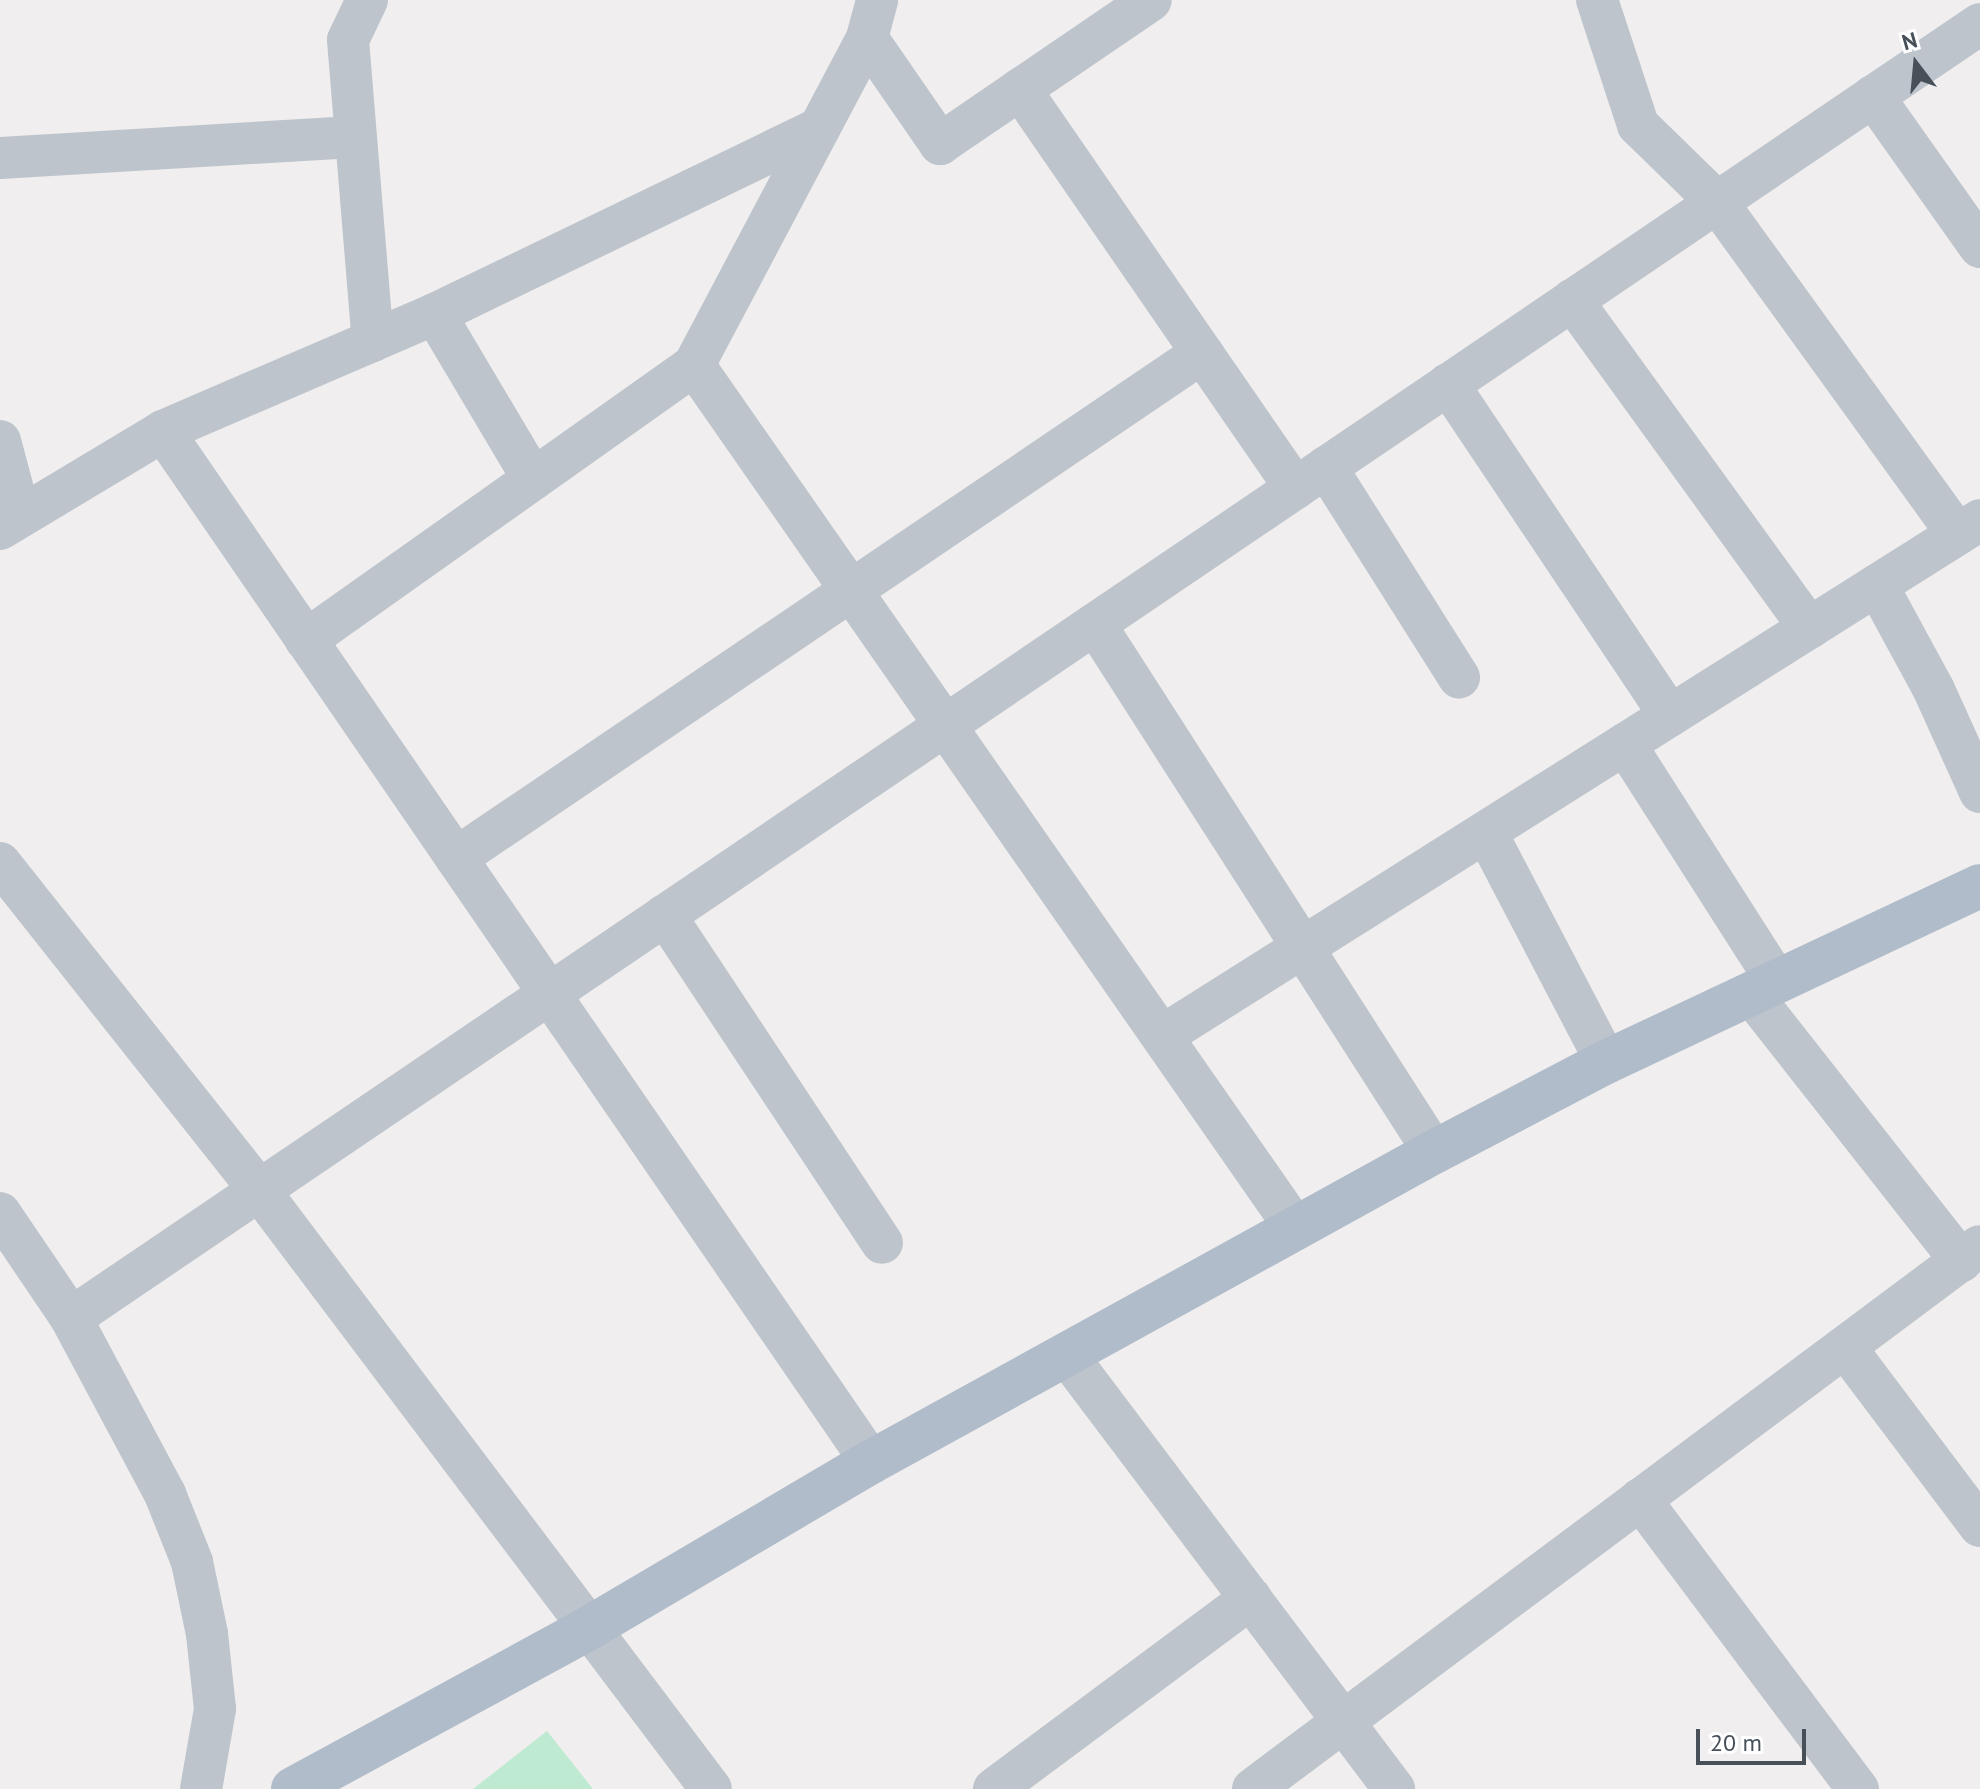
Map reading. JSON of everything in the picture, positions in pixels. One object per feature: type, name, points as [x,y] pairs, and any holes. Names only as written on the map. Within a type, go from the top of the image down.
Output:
[{"type":"main road","points":[[293,1789],[589,1628],[871,1462],[1434,1152],[1606,1062],[1980,886]]},
{"type":"street","points":[[367,0],[348,40],[353,137],[373,341]]},
{"type":"street","points":[[872,19],[940,144],[1151,0]]},
{"type":"street","points":[[1162,1036],[1969,527],[1717,202],[1638,125],[1597,0]]},
{"type":"street","points":[[306,640],[694,365],[819,128],[872,19]]},
{"type":"street","points":[[71,1318],[1980,24]]},
{"type":"street","points":[[1020,89],[1202,353],[1310,478],[1459,677]]},
{"type":"street","points":[[1873,96],[1980,247]]},
{"type":"street","points":[[0,441],[10,523],[163,431],[435,314],[819,128]]},
{"type":"street","points":[[0,158],[353,137]]},
{"type":"street","points":[[1572,300],[1809,628]]},
{"type":"street","points":[[435,314],[533,479]]},
{"type":"street","points":[[456,858],[1202,353]]},
{"type":"street","points":[[694,365],[1296,1229]]},
{"type":"street","points":[[1448,384],[1670,716]]},
{"type":"street","points":[[163,431],[871,1462]]},
{"type":"street","points":[[1877,585],[1934,690],[1980,792]]},
{"type":"street","points":[[1095,624],[1434,1152]]},
{"type":"street","points":[[1253,1789],[1970,1254],[1764,988],[1625,744]]},
{"type":"street","points":[[1486,832],[1606,1062]]},
{"type":"street","points":[[0,863],[259,1190],[711,1789]]},
{"type":"street","points":[[665,915],[882,1243]]},
{"type":"street","points":[[0,1213],[71,1318],[165,1494],[192,1562],[207,1634],[215,1709],[201,1789]]},
{"type":"street","points":[[1845,1347],[1980,1526]]},
{"type":"street","points":[[1066,1354],[1394,1789]]},
{"type":"street","points":[[1640,1499],[1858,1789]]},
{"type":"street","points":[[994,1789],[1251,1598]]},
{"type":"green space","points":[[547,1731],[593,1789],[473,1789]]}]
